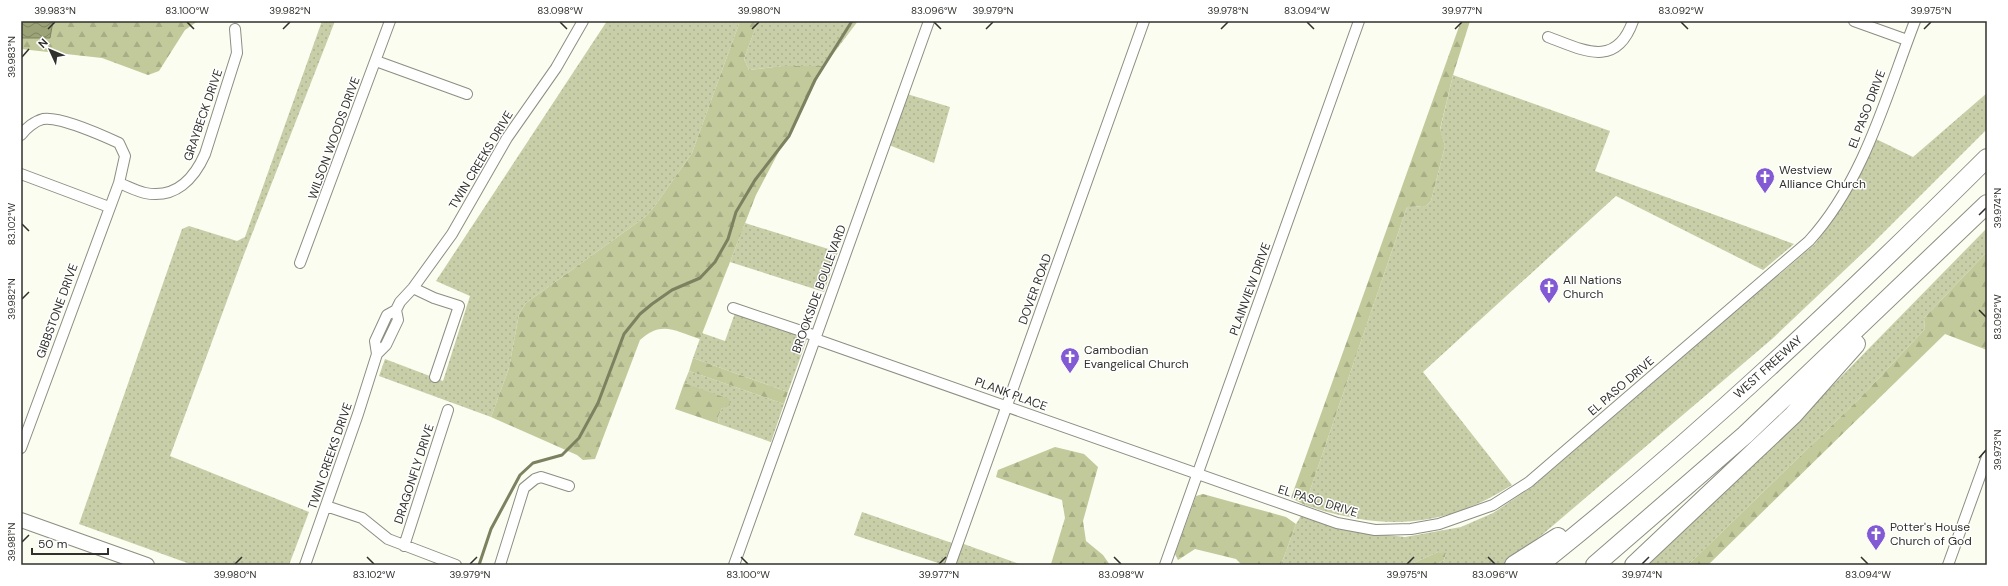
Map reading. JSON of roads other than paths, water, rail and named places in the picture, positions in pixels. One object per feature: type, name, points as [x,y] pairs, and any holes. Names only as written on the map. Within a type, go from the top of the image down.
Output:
[{"type":"highway","name":"WEST FREEWAY","points":[[1539,565],[1622,498],[1783,355],[1987,158]]},
{"type":"highway","points":[[1594,565],[1745,435],[1942,249],[1987,204]]},
{"type":"highway","points":[[1634,565],[1793,415],[1942,249]]},
{"type":"highway","points":[[1514,565],[1622,498]]},
{"type":"main road","points":[[21,520],[147,565]]},
{"type":"street","name":"WILSON WOODS DRIVE","points":[[300,263],[390,21]]},
{"type":"street","name":"TWIN CREEKS DRIVE","points":[[305,565],[377,354],[386,345],[398,320],[396,310],[400,302],[413,288],[452,234],[507,138],[556,68],[583,21]]},
{"type":"street","name":"BROOKSIDE BOULEVARD","points":[[734,565],[929,21]]},
{"type":"street","name":"DOVER ROAD","points":[[950,565],[1144,21]]},
{"type":"street","name":"PLAINVIEW DRIVE","points":[[1165,565],[1359,21]]},
{"type":"street","points":[[1548,37],[1585,51],[1603,52],[1611,50],[1619,45],[1625,38],[1633,21]]},
{"type":"street","points":[[1854,21],[1907,40]]},
{"type":"street","name":"EL PASO DRIVE","points":[[1197,474],[1311,515],[1375,530],[1411,528],[1439,524],[1473,514],[1499,502],[1529,482],[1552,463],[1809,241],[1822,227],[1837,206],[1851,181],[1915,21]]},
{"type":"street","name":"GRAYBECK DRIVE","points":[[119,183],[145,193],[159,194],[180,188],[198,169],[205,154],[237,53],[235,29]]},
{"type":"street","points":[[376,61],[467,94]]},
{"type":"street","name":"GIBBSTONE DRIVE","points":[[21,135],[33,124],[42,119],[54,118],[112,139],[122,146],[125,156],[119,183],[21,448]]},
{"type":"street","points":[[21,174],[109,208]]},
{"type":"street","points":[[413,288],[434,298],[459,306],[435,377]]},
{"type":"street","name":"PLANK PLACE","points":[[733,308],[1197,474]]},
{"type":"street","name":"DRAGONFLY DRIVE","points":[[404,546],[448,410]]},
{"type":"street","points":[[1948,565],[1987,457]]},
{"type":"street","points":[[500,565],[524,488],[535,479],[541,477],[569,486]]},
{"type":"street","points":[[326,506],[362,518],[388,539],[456,565]]},
{"type":"water","points":[[21,21],[53,21],[50,38],[21,38]]},
{"type":"waterway","points":[[479,565],[491,529],[520,475],[533,463],[562,455],[579,438],[598,403],[624,334],[640,314],[652,304],[672,290],[700,278],[715,262],[728,239],[736,212],[755,180],[789,136],[815,80],[852,21]]},
{"type":"place","name":"Westview Alliance Church","points":[[1765,194]]},
{"type":"place","name":"All Nations Church","points":[[1549,304]]},
{"type":"place","name":"Cambodian Evangelical Church","points":[[1070,374]]},
{"type":"place","name":"Potter's House Church of God","points":[[1876,551]]}]
